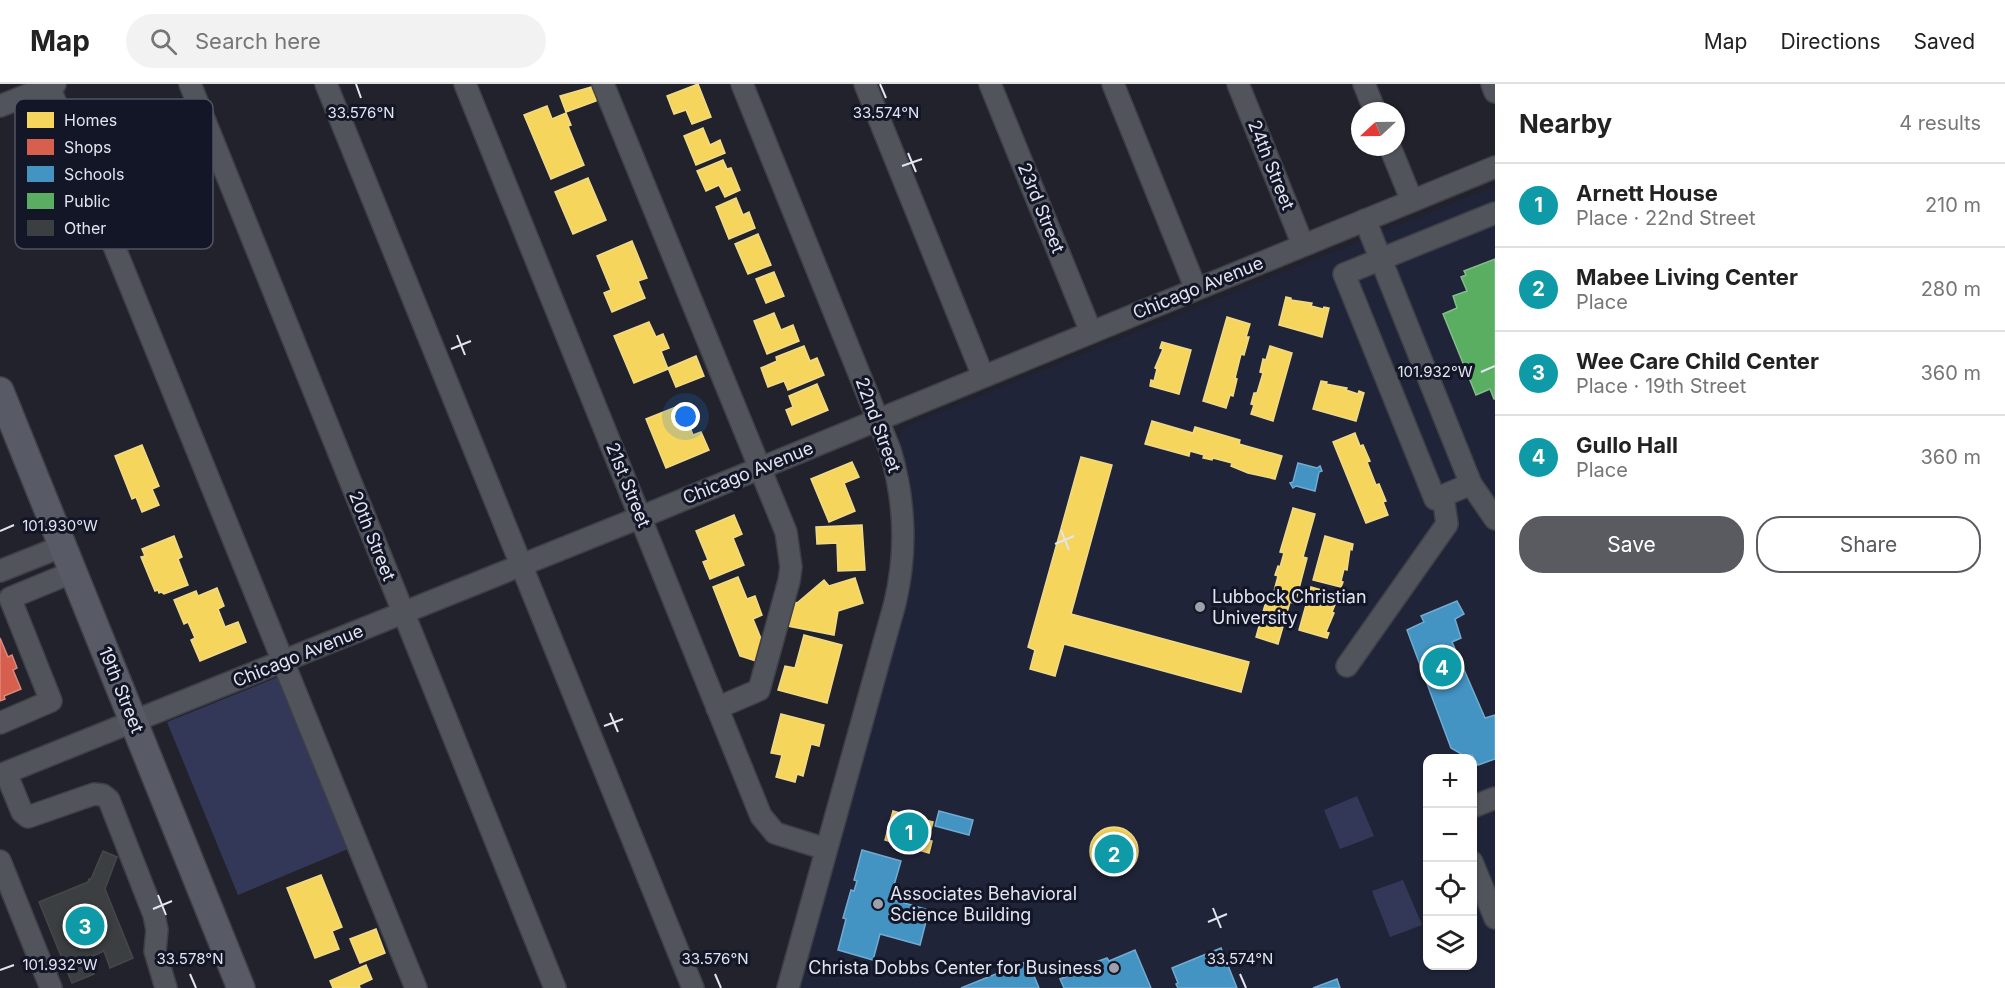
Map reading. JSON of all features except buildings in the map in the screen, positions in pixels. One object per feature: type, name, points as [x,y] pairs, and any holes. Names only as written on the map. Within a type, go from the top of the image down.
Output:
[{"type":"main road","name":"19th Street","points":[[0,391],[240,988]]},
{"type":"street","name":"20th Street","points":[[190,84],[196,99]]},
{"type":"street","points":[[326,84],[693,988]]},
{"type":"street","name":"21st Street","points":[[465,84],[766,824],[770,830],[782,837],[826,849]]},
{"type":"street","points":[[603,84],[786,532],[791,567],[789,580],[759,690],[717,708]]},
{"type":"street","name":"22nd Street","points":[[741,84],[890,450],[899,488],[903,530],[902,568],[893,611],[788,988]]},
{"type":"street","points":[[865,84],[983,376]]},
{"type":"street","name":"23rd Street","points":[[990,84],[1091,332]]},
{"type":"street","points":[[1113,84],[1196,289]]},
{"type":"street","name":"24th Street","points":[[1238,84],[1303,245]]},
{"type":"street","points":[[1364,84],[1371,102]]},
{"type":"street","points":[[1492,84],[1495,92]]},
{"type":"street","points":[[17,99],[51,85],[57,99]]},
{"type":"street","points":[[0,106],[15,100]]},
{"type":"street","name":"20th Street","points":[[213,141],[555,988]]},
{"type":"street","points":[[1394,156],[1412,201]]},
{"type":"street","name":"Chicago Avenue","points":[[3,774],[403,614],[1495,167]]},
{"type":"street","points":[[1471,484],[1435,499],[1344,274],[1495,213]]},
{"type":"street","points":[[1365,220],[1471,484],[1495,519]]},
{"type":"street","points":[[117,249],[282,662],[416,988]]},
{"type":"street","points":[[1347,666],[1447,524],[1443,496]]},
{"type":"street","points":[[0,571],[63,546]]},
{"type":"street","points":[[0,723],[51,701],[10,598],[73,572]]},
{"type":"street","points":[[3,774],[22,812],[28,817],[94,795],[103,795],[109,800],[154,915],[157,930],[155,951],[166,988]]},
{"type":"street","points":[[1477,805],[1495,798]]},
{"type":"street","points":[[0,861],[51,988]]},
{"type":"street","points":[[1477,872],[1495,918]]},
{"type":"shaded area","name":"Lubbock Christian University","points":[[1495,186],[1495,988],[800,988],[911,582],[915,541],[914,513],[908,470],[898,441],[902,430],[911,424]]},
{"type":"shaded area","points":[[278,677],[348,849],[238,895],[167,722]]},
{"type":"shaded area","points":[[1357,796],[1374,836],[1340,849],[1324,810]]},
{"type":"shaded area","points":[[1403,880],[1422,925],[1390,937],[1372,891]]},
{"type":"place","name":"Lubbock Christian University","points":[[1200,607]]},
{"type":"place","name":"Gullo Hall","points":[[1442,667]]},
{"type":"place","name":"Arnett House","points":[[909,832]]},
{"type":"place","name":"Mabee Living Center","points":[[1114,854]]},
{"type":"place","name":"Associates Behavioral Science Building","points":[[878,904]]},
{"type":"place","name":"Wee Care Child Center","points":[[85,926]]},
{"type":"place","name":"Christa Dobbs Center for Business","points":[[1114,968]]}]
